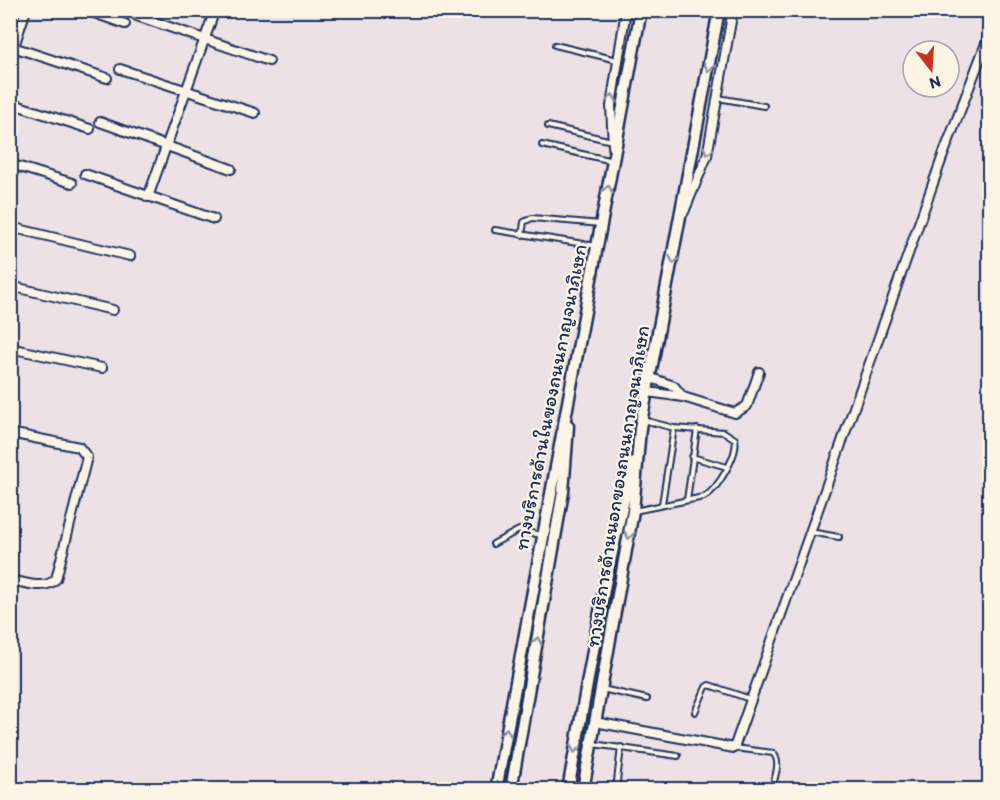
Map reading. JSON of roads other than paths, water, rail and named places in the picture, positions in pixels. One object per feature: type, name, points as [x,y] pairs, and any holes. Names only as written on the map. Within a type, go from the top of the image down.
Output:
[{"type":"main road","name":"ทางบริการด้านในของถนนกาญจนาภิเษก","points":[[496,789],[641,10]]},
{"type":"main road","name":"ทางบริการด้านนอกของถนนกาญจนาภิเษก","points":[[584,789],[633,511],[641,424],[719,10]]},
{"type":"main road","points":[[511,789],[563,492],[568,452],[569,396]]},
{"type":"main road","points":[[568,789],[604,584],[641,424]]},
{"type":"street","points":[[10,58],[12,46],[26,10]]},
{"type":"street","points":[[86,10],[125,24]]},
{"type":"street","points":[[148,197],[215,10]]},
{"type":"street","points":[[614,159],[611,106],[626,10]]},
{"type":"street","points":[[682,215],[707,156],[733,10]]},
{"type":"street","points":[[137,16],[269,61]]},
{"type":"street","points":[[595,722],[734,748],[956,118],[990,33]]},
{"type":"street","points":[[12,46],[107,78]]},
{"type":"street","points":[[120,69],[255,113]]},
{"type":"street","points":[[10,103],[90,129]]},
{"type":"street","points":[[100,122],[167,144],[231,169]]},
{"type":"street","points":[[10,164],[72,183]]},
{"type":"street","points":[[84,174],[214,219]]},
{"type":"street","points":[[10,226],[130,256]]},
{"type":"street","points":[[10,286],[113,310]]},
{"type":"street","points":[[10,348],[102,368]]},
{"type":"street","points":[[648,392],[683,397],[728,412],[741,411],[752,399],[759,372]]},
{"type":"street","points":[[651,378],[674,386],[683,397]]},
{"type":"street","points":[[10,434],[79,447],[87,458],[56,579],[52,583],[41,585],[10,580]]},
{"type":"lane","points":[[555,45],[617,60]]},
{"type":"lane","points":[[718,98],[764,106]]},
{"type":"lane","points":[[548,126],[613,141]]},
{"type":"lane","points":[[542,145],[614,159]]},
{"type":"lane","points":[[522,235],[524,222],[532,218],[602,224]]},
{"type":"lane","points":[[495,230],[597,246]]},
{"type":"lane","points":[[633,511],[712,493],[736,449],[735,439],[724,432],[641,424]]},
{"type":"lane","points":[[662,504],[674,428]]},
{"type":"lane","points":[[687,500],[697,429]]},
{"type":"lane","points":[[692,457],[727,467]]},
{"type":"lane","points":[[493,544],[519,530],[542,536]]},
{"type":"lane","points":[[809,532],[839,537]]},
{"type":"lane","points":[[695,712],[709,685],[751,699]]},
{"type":"lane","points":[[601,689],[647,699]]},
{"type":"lane","points":[[591,744],[678,756]]},
{"type":"lane","points":[[616,789],[621,747]]},
{"type":"lane","points":[[734,748],[773,753],[777,756],[772,789]]}]
